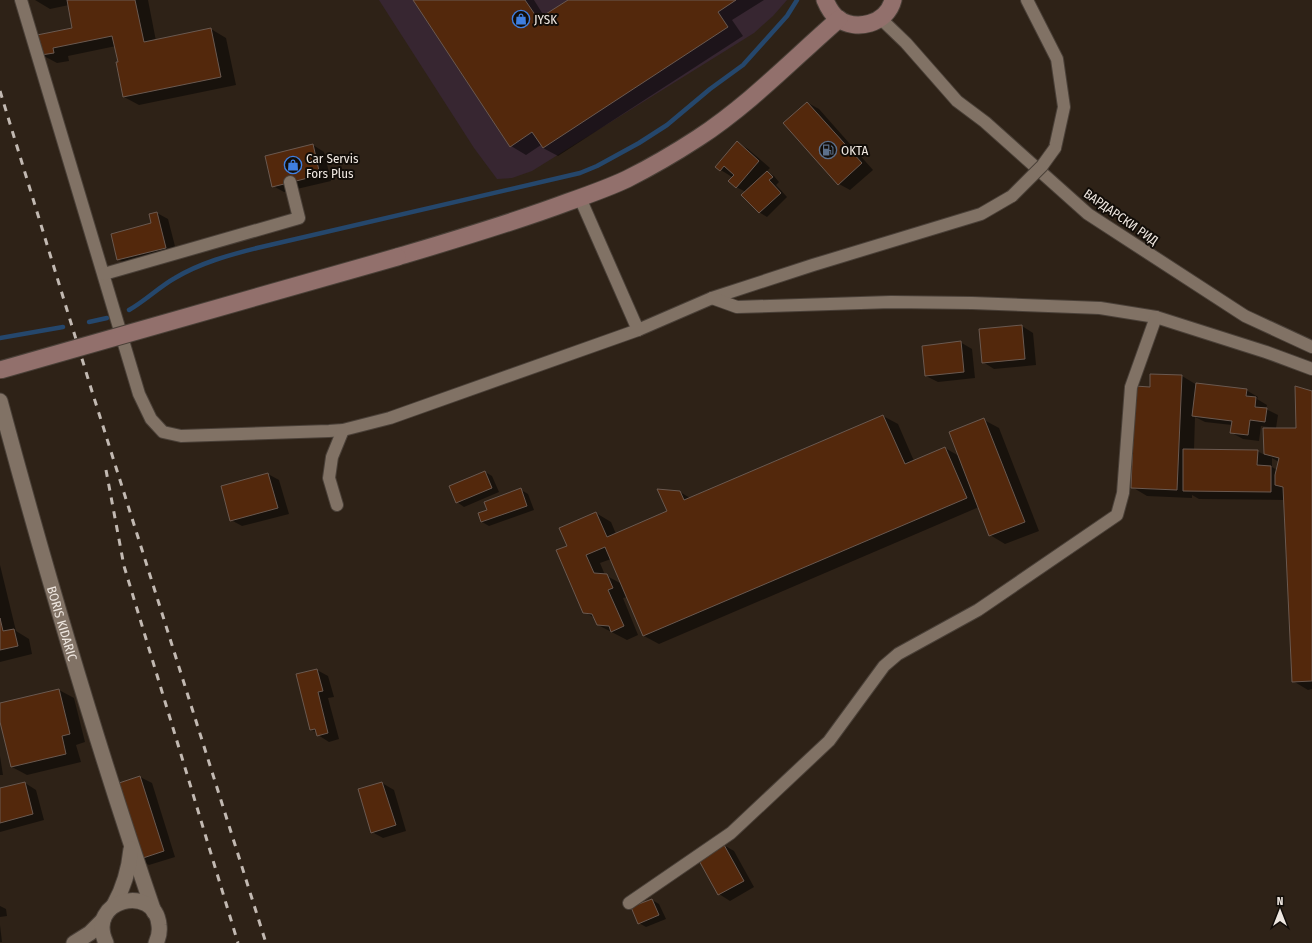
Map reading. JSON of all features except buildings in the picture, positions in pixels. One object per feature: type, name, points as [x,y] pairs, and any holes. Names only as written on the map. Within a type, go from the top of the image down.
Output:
[{"type":"main road","points":[[0,370],[397,257],[527,217],[580,198],[637,174],[699,137],[748,100],[784,69],[801,52],[831,9],[851,24],[861,25],[871,23],[887,10]]},
{"type":"street","points":[[21,0],[140,394],[151,419],[163,432],[181,436],[306,433],[343,430],[390,418],[638,330],[712,298],[981,214],[1012,196],[1042,166],[1055,148],[1064,107],[1057,59],[1027,0]]},
{"type":"street","name":"ВАРДАРСКИ РИД","points":[[887,10],[906,43],[958,101],[985,122],[1088,214],[1245,316],[1312,347]]},
{"type":"street","points":[[104,274],[299,218],[290,182]]},
{"type":"street","points":[[580,198],[638,330]]},
{"type":"street","points":[[712,298],[737,307],[891,302],[972,303],[1100,308],[1156,317],[1266,352],[1312,369]]},
{"type":"street","points":[[629,903],[731,833],[829,741],[884,666],[898,654],[978,610],[1117,515],[1124,493],[1131,387],[1156,317]]},
{"type":"street","name":"BORIS KIDARIC","points":[[0,401],[25,494],[73,656],[131,844],[154,912],[159,921],[160,939]]},
{"type":"street","points":[[337,505],[329,478],[332,457],[343,430]]},
{"type":"street","points":[[74,943],[90,933],[103,920],[114,905],[126,880],[130,863],[131,844]]},
{"type":"street","points":[[114,905],[126,900],[135,900],[146,904],[154,912]]},
{"type":"street","points":[[103,920],[102,933],[106,943]]},
{"type":"shaded area","points":[[379,0],[787,0],[773,16],[754,33],[532,171],[512,178],[497,179],[474,148]]},
{"type":"waterway","points":[[129,310],[169,282],[185,273],[225,257],[257,248],[580,173],[597,166],[639,143],[667,125],[710,89],[743,65],[787,16],[797,0]]},
{"type":"waterway","points":[[89,322],[107,318]]},
{"type":"waterway","points":[[0,338],[63,327]]},
{"type":"railway","points":[[0,91],[90,385],[266,943]]},
{"type":"railway","points":[[106,470],[124,566],[238,943]]},
{"type":"place","name":"JYSK","points":[[521,19]]},
{"type":"place","name":"OKTA","points":[[828,150]]},
{"type":"place","name":"Car Servis Fors Plus","points":[[293,165]]}]
